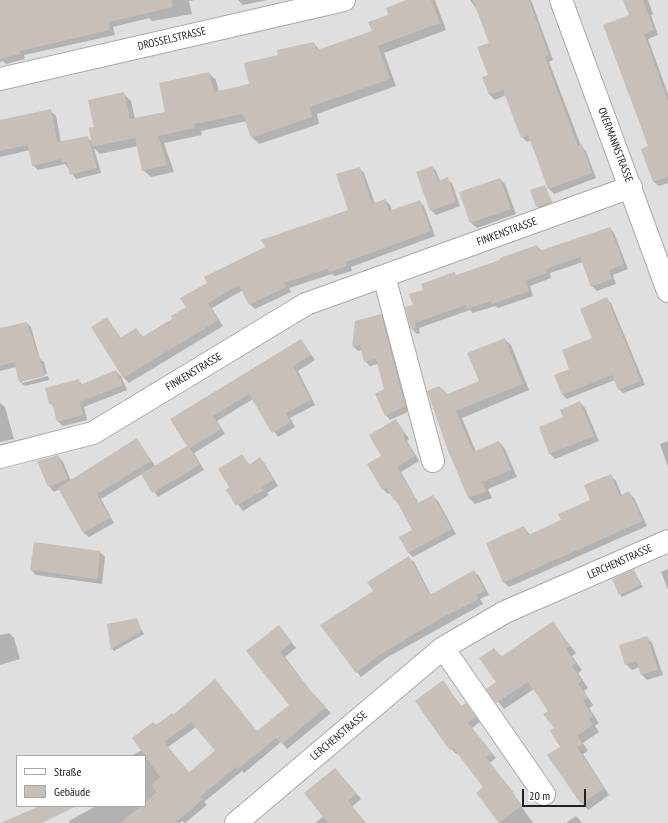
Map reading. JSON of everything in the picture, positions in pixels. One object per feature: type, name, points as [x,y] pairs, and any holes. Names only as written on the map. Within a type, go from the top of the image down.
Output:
[{"type":"street","name":"DROSSELSTRASSE","points":[[0,79],[344,0]]},
{"type":"street","name":"OVERMANNSTRASSE","points":[[561,0],[668,291]]},
{"type":"street","name":"FINKENSTRASSE","points":[[0,457],[93,433],[306,304],[631,187]]},
{"type":"street","points":[[384,276],[433,462]]},
{"type":"street","name":"LERCHENSTRASSE","points":[[236,823],[443,648],[506,612],[668,541]]},
{"type":"street","points":[[443,648],[544,794]]},
{"type":"shaded area","points":[[0,0],[668,0],[668,823],[0,823]]},
{"type":"building","points":[[0,0],[172,0],[173,7],[109,22],[110,30],[20,51],[20,54],[0,59]]},
{"type":"building","points":[[406,0],[431,0],[440,23],[378,46],[390,79],[310,107],[312,117],[251,138],[243,114],[194,124],[195,128],[158,136],[167,165],[142,171],[135,138],[92,147],[89,128],[94,127],[88,100],[124,92],[130,119],[165,112],[159,83],[209,72],[214,92],[249,84],[244,63],[278,55],[277,50],[314,42],[317,50],[372,31],[368,22],[388,15],[386,8]]},
{"type":"building","points":[[473,0],[529,0],[549,55],[545,57],[554,82],[578,146],[582,144],[592,173],[548,189],[528,135],[521,138],[503,90],[489,95],[482,77],[488,75],[477,47],[489,43]]},
{"type":"building","points":[[623,0],[643,0],[654,30],[644,34],[668,101],[668,177],[653,182],[641,149],[648,146],[603,25],[629,15]]},
{"type":"building","points":[[51,109],[57,142],[88,136],[97,168],[70,175],[67,162],[62,163],[61,159],[32,166],[28,145],[0,151],[0,120]]},
{"type":"building","points":[[432,166],[438,181],[448,177],[456,202],[430,211],[416,172]]},
{"type":"building","points":[[360,167],[372,204],[385,199],[389,211],[420,200],[431,231],[346,262],[347,266],[329,272],[328,269],[284,283],[286,287],[249,305],[239,285],[208,303],[219,320],[123,378],[91,327],[107,317],[120,338],[136,328],[142,337],[172,319],[171,316],[186,307],[180,298],[207,283],[204,277],[265,247],[261,240],[348,210],[336,174]]},
{"type":"building","points":[[500,178],[511,209],[470,223],[459,192]]},
{"type":"building","points":[[545,185],[552,202],[536,207],[530,190]]},
{"type":"building","points":[[610,227],[624,264],[609,270],[612,279],[591,287],[580,257],[546,269],[547,273],[525,281],[529,291],[492,304],[491,301],[467,309],[466,305],[415,323],[416,328],[411,329],[405,307],[413,305],[409,294],[423,290],[421,284],[454,272],[456,275],[500,260],[500,258],[537,245],[539,251]]},
{"type":"building","points":[[607,297],[641,381],[618,390],[612,375],[562,395],[554,375],[569,369],[562,350],[592,338],[580,309]]},
{"type":"building","points":[[381,314],[405,406],[385,416],[375,394],[384,389],[376,359],[364,362],[360,345],[352,347],[355,321]]},
{"type":"building","points":[[27,322],[45,376],[19,382],[14,362],[0,366],[0,328]]},
{"type":"building","points":[[505,338],[523,384],[456,411],[473,452],[499,441],[511,470],[482,482],[486,491],[468,498],[447,448],[427,391],[439,386],[448,394],[479,381],[467,353]]},
{"type":"building","points":[[301,339],[311,355],[293,366],[311,400],[286,413],[291,422],[272,433],[249,394],[213,416],[221,429],[190,448],[200,465],[152,493],[141,474],[187,446],[170,419]]},
{"type":"building","points":[[116,370],[123,385],[80,402],[83,415],[57,422],[52,403],[49,404],[45,388],[79,379],[80,385]]},
{"type":"building","points":[[580,401],[594,436],[549,454],[539,427],[563,417],[560,410]]},
{"type":"building","points":[[396,419],[405,434],[403,436],[415,456],[397,467],[418,503],[433,495],[452,529],[408,553],[399,537],[412,530],[396,499],[394,500],[386,488],[382,490],[367,464],[381,456],[369,435]]},
{"type":"building","points":[[137,438],[151,461],[97,494],[110,518],[83,533],[58,488]]},
{"type":"building","points":[[242,454],[249,465],[260,457],[274,480],[262,487],[264,490],[236,506],[226,490],[229,487],[218,469]]},
{"type":"building","points":[[58,455],[68,479],[48,487],[37,461]]},
{"type":"building","points":[[611,474],[620,496],[629,491],[643,521],[503,583],[486,543],[524,526],[528,535],[561,520],[558,514],[590,500],[584,485]]},
{"type":"building","points":[[34,542],[100,551],[97,579],[30,570]]},
{"type":"building","points":[[409,556],[430,595],[474,570],[485,591],[476,595],[479,599],[443,617],[381,654],[356,673],[320,625],[373,591],[367,582]]},
{"type":"building","points":[[634,569],[641,585],[619,595],[612,579]]},
{"type":"building","points":[[137,618],[142,631],[111,649],[107,624]]},
{"type":"building","points":[[553,621],[570,646],[566,649],[576,663],[572,666],[582,681],[578,684],[588,698],[583,701],[593,716],[589,719],[593,725],[577,736],[583,744],[577,747],[604,788],[581,804],[547,755],[560,747],[550,731],[554,728],[543,714],[548,711],[528,682],[496,703],[486,689],[496,682],[479,658],[494,648],[501,657]]},
{"type":"building","points":[[279,625],[292,642],[280,652],[308,688],[326,707],[282,744],[276,738],[238,769],[236,767],[200,797],[203,799],[175,823],[120,823],[140,807],[146,807],[146,801],[157,792],[151,785],[160,777],[146,758],[146,755],[144,755],[132,738],[153,722],[156,725],[172,713],[173,715],[215,679],[257,731],[289,705],[246,651]],"holes":[[[191,722],[215,751],[189,772],[164,742]]]},
{"type":"building","points":[[647,636],[658,670],[641,675],[636,661],[625,665],[619,645]]},
{"type":"building","points":[[443,680],[461,706],[466,703],[476,717],[468,723],[492,753],[486,757],[522,805],[499,823],[476,793],[483,787],[453,748],[450,750],[445,744],[415,701]]},
{"type":"building","points":[[335,768],[357,794],[348,801],[366,823],[328,823],[304,793]]},
{"type":"building","points":[[37,807],[75,807],[42,823],[1,823]]}]
